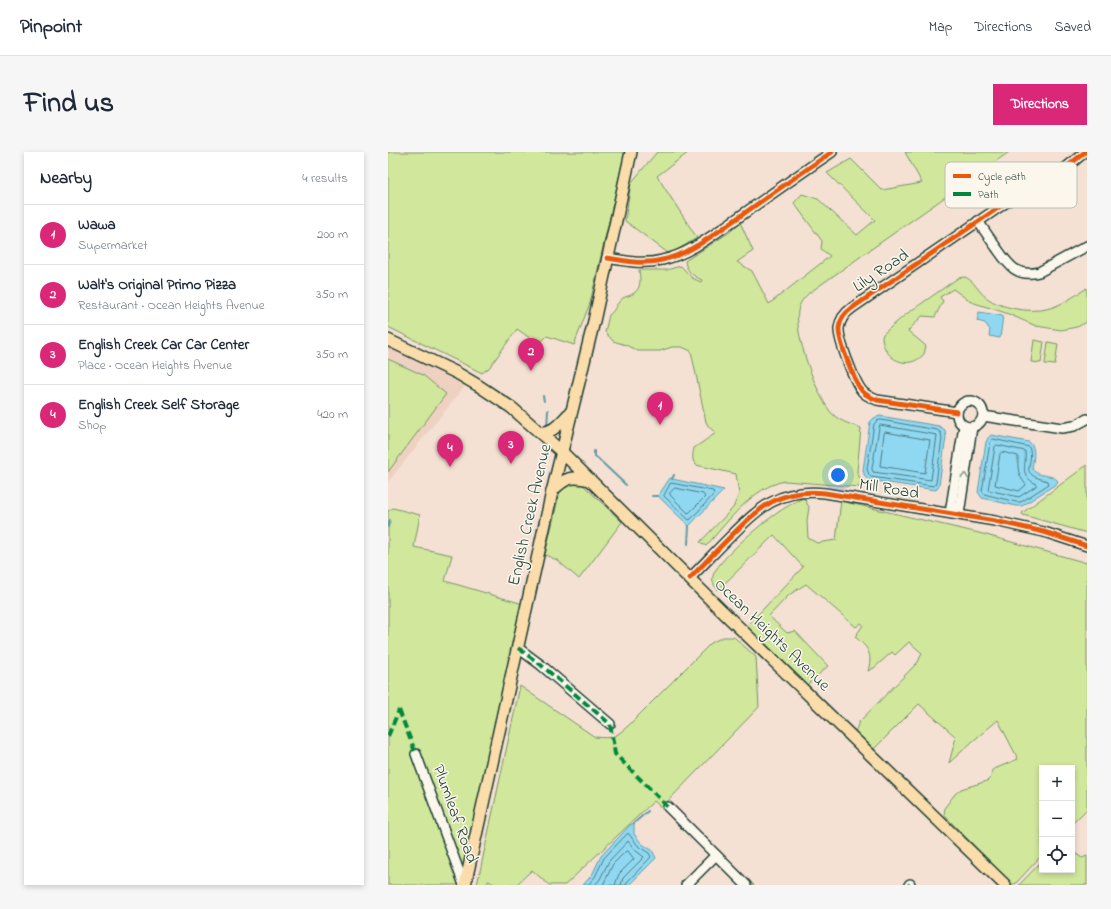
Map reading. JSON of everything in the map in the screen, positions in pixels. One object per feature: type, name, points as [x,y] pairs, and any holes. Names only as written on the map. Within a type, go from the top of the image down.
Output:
[{"type":"main road","name":"English Creek Avenue","points":[[464,885],[552,492],[594,321],[631,152]]},
{"type":"main road","name":"Ocean Heights Avenue","points":[[388,340],[477,384],[512,408],[562,452],[1005,885]]},
{"type":"main road","points":[[539,432],[546,433],[552,430],[571,411]]},
{"type":"main road","points":[[552,492],[561,482],[569,478],[575,477],[590,480]]},
{"type":"street","points":[[607,258],[649,262],[661,260],[694,248],[832,152]]},
{"type":"street","name":"Lily Road","points":[[1073,162],[1085,152]]},
{"type":"street","name":"Lily Road","points":[[957,412],[877,400],[866,395],[856,382],[841,342],[839,330],[841,320],[849,310],[998,208]]},
{"type":"street","points":[[978,221],[1010,266],[1023,273],[1030,274],[1039,272],[1087,246]]},
{"type":"street","points":[[972,401],[980,404],[984,412],[984,416],[980,424],[968,427],[958,420],[957,412],[960,404],[972,401]]},
{"type":"street","points":[[984,416],[1062,428],[1074,426],[1087,418]]},
{"type":"street","points":[[954,513],[968,427]]},
{"type":"street","name":"Mill Road","points":[[690,578],[749,518],[772,501],[799,493],[825,493],[954,513],[1021,526],[1087,546]]},
{"type":"street","points":[[518,648],[541,665],[610,724]]},
{"type":"street","name":"Plumleaf Road","points":[[416,754],[464,885]]},
{"type":"street","points":[[668,807],[746,885]]},
{"type":"street","points":[[686,885],[716,855]]},
{"type":"shaded area","points":[[388,346],[465,386],[388,482]]},
{"type":"green space","points":[[388,152],[625,152],[590,303],[574,345],[547,336],[540,343],[537,343],[517,329],[489,368],[482,373],[388,327]]},
{"type":"green space","points":[[657,152],[689,152],[657,176],[697,238],[677,250],[668,253],[625,221],[631,183]]},
{"type":"green space","points":[[905,152],[1009,152],[995,162],[945,162],[945,197],[809,293],[799,306],[799,334],[812,377],[824,402],[832,414],[836,417],[844,422],[861,428],[857,472],[862,483],[860,487],[785,481],[773,485],[762,490],[741,507],[706,546],[700,542],[733,508],[739,494],[736,474],[696,465],[693,461],[694,448],[716,433],[706,422],[691,351],[682,347],[672,347],[660,351],[638,351],[613,341],[605,332],[609,315],[624,297],[637,291],[640,282],[639,270],[666,270],[681,266],[692,278],[701,282],[702,280],[688,270],[685,261],[730,232],[740,222],[753,251],[737,262],[752,271],[769,304],[830,256],[821,249],[822,241],[794,203],[802,194],[818,199],[857,235],[875,220],[827,173],[851,159],[882,190],[922,183]]},
{"type":"green space","points":[[965,277],[971,281],[984,296],[993,302],[1007,307],[1024,310],[1052,308],[1087,288],[1087,322],[1077,327],[1061,330],[1036,326],[1006,313],[971,302],[953,289],[940,297],[943,301],[935,317],[922,316],[908,331],[926,346],[924,354],[911,362],[904,362],[892,357],[883,345],[883,334],[905,315],[958,278]]},
{"type":"green space","points":[[1034,340],[1044,342],[1041,363],[1031,362]]},
{"type":"green space","points":[[1048,342],[1058,344],[1055,365],[1045,364]]},
{"type":"green space","points":[[388,359],[423,375],[446,394],[388,472]]},
{"type":"green space","points":[[1087,465],[1087,533],[1023,515],[1022,513]]},
{"type":"green space","points":[[568,483],[581,483],[622,522],[579,579],[557,560],[545,555],[561,488]]},
{"type":"green space","points":[[804,498],[809,507],[807,521],[808,538],[817,543],[836,540],[841,501],[979,533],[1087,563],[1087,809],[1075,821],[1075,765],[1039,765],[1039,858],[1015,884],[1012,884],[944,815],[945,807],[961,789],[987,781],[991,777],[992,770],[1018,759],[998,720],[949,763],[956,737],[919,704],[874,749],[855,732],[859,722],[918,662],[922,653],[909,642],[895,655],[892,652],[874,668],[868,671],[870,655],[863,644],[855,637],[863,625],[861,623],[856,627],[806,584],[789,595],[769,616],[787,633],[795,631],[828,666],[807,685],[747,626],[803,567],[774,535],[718,590],[714,585],[713,576],[715,571],[732,551],[756,529],[794,503]]},
{"type":"green space","points":[[393,508],[420,515],[414,547],[452,555],[445,581],[523,604],[459,885],[388,885],[388,511]]},
{"type":"green space","points":[[723,637],[734,637],[756,657],[759,707],[666,803],[716,855],[754,885],[743,885],[654,801],[565,885],[549,885],[532,870],[516,885],[496,885],[488,881],[487,885],[477,885],[520,686],[595,737],[606,738],[617,735],[628,726],[711,643]]},
{"type":"green space","points":[[1075,853],[1082,858],[1087,856],[1087,885],[1019,885],[1039,864],[1039,873],[1075,873]]},
{"type":"water","points":[[979,312],[1003,316],[1000,338],[989,336],[990,330],[985,323],[977,321]]},
{"type":"water","points":[[880,416],[939,426],[945,430],[946,437],[939,485],[936,490],[869,480],[865,477],[863,470],[870,422],[874,418]]},
{"type":"water","points":[[991,435],[1029,442],[1034,451],[1032,469],[1038,474],[1052,477],[1058,481],[1056,484],[1022,506],[982,498],[978,492],[986,442]]},
{"type":"water","points":[[670,478],[724,490],[689,526],[658,496]]},
{"type":"water","points":[[634,823],[634,834],[642,844],[652,850],[656,858],[629,885],[583,885],[592,875],[601,856],[630,825]]},
{"type":"waterway","points":[[543,396],[544,401]]},
{"type":"waterway","points":[[547,428],[548,410]]},
{"type":"waterway","points":[[594,451],[594,455],[626,485]]},
{"type":"waterway","points":[[672,479],[674,475]]},
{"type":"waterway","points":[[652,496],[658,496]]},
{"type":"waterway","points":[[388,527],[390,520]]},
{"type":"waterway","points":[[688,544],[689,526]]},
{"type":"waterway","points":[[634,823],[648,811]]},
{"type":"marked path","points":[[518,648],[541,665],[610,724],[615,754],[668,807]]},
{"type":"marked path","points":[[399,710],[416,754]]},
{"type":"marked path","points":[[388,736],[399,710]]},
{"type":"cycle path","points":[[607,258],[634,262],[648,262],[662,260],[683,253],[712,236],[832,152]]},
{"type":"cycle path","points":[[1073,162],[1085,152]]},
{"type":"cycle path","points":[[957,412],[877,400],[870,397],[863,392],[856,380],[841,342],[839,328],[845,314],[852,308],[998,208]]},
{"type":"cycle path","points":[[690,578],[740,527],[760,509],[782,497],[809,492],[825,493],[995,521],[1044,532],[1087,546]]},
{"type":"place","name":"Walt's Original Primo Pizza","points":[[531,371]]},
{"type":"place","name":"Wawa","points":[[660,425]]},
{"type":"place","name":"English Creek Car Car Center","points":[[511,464]]},
{"type":"place","name":"English Creek Self Storage","points":[[450,467]]}]
